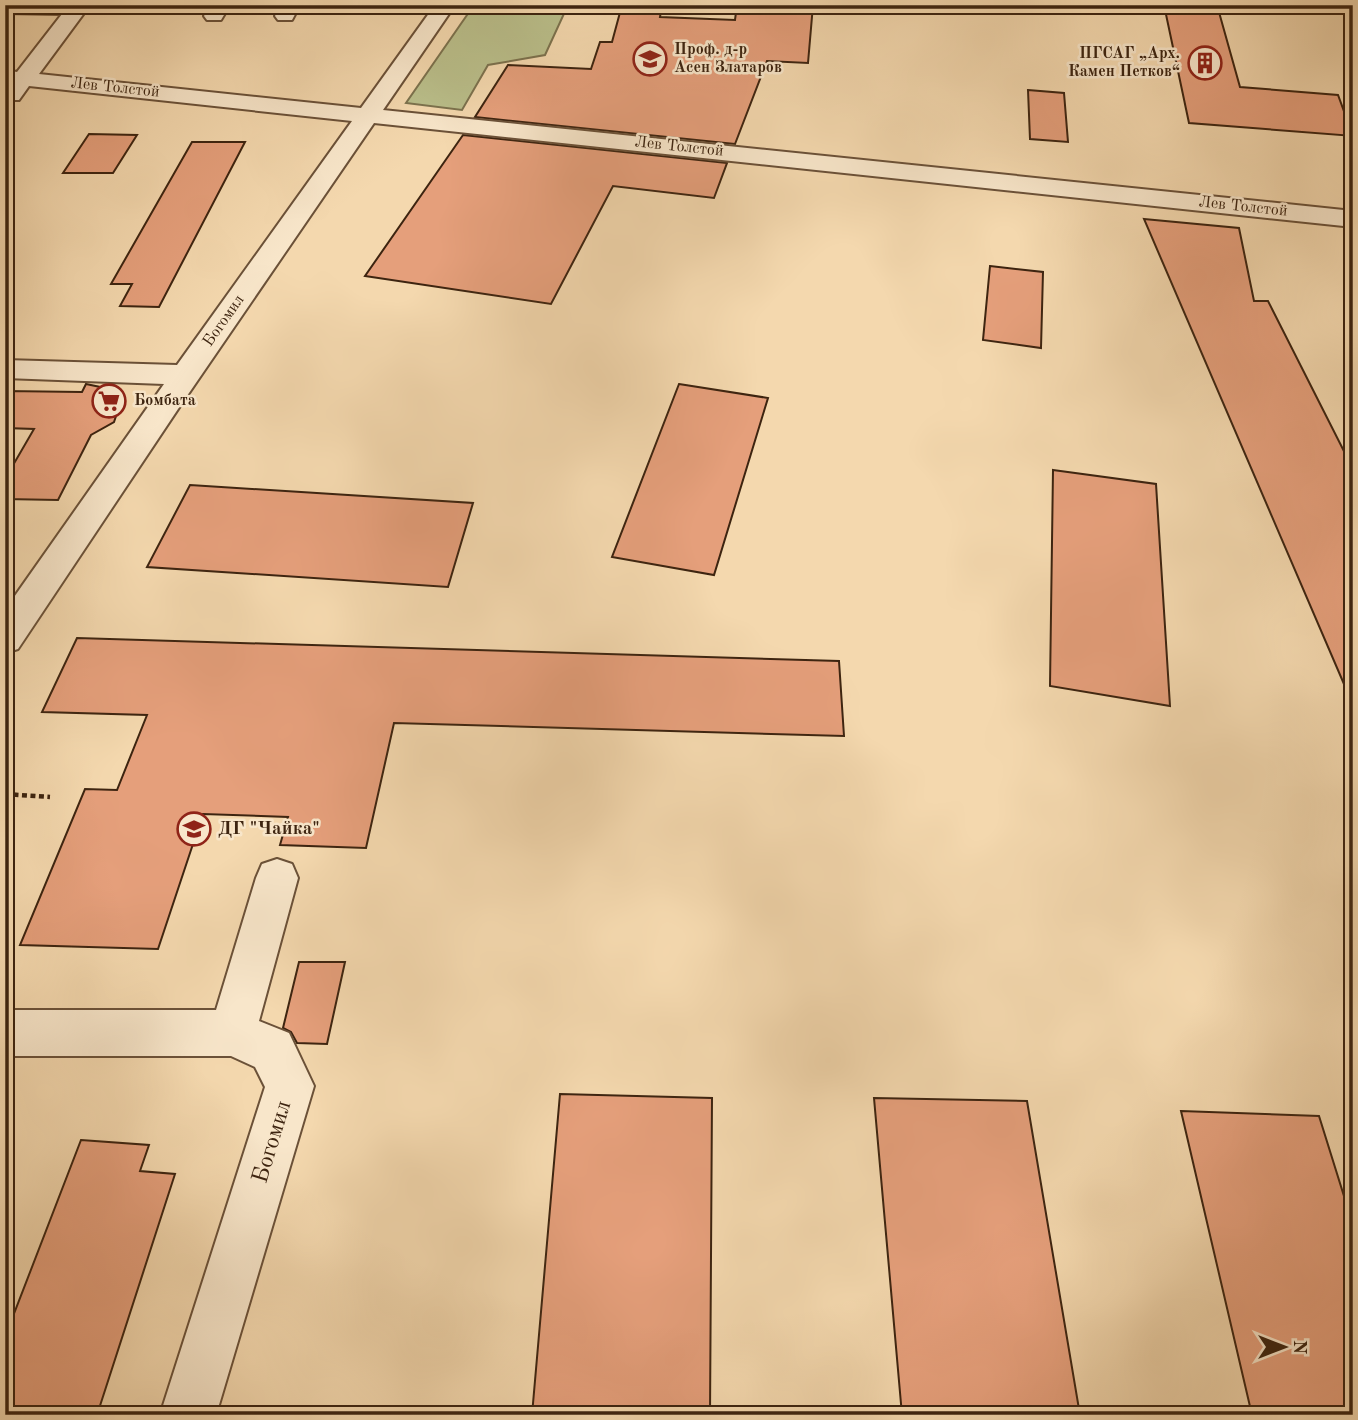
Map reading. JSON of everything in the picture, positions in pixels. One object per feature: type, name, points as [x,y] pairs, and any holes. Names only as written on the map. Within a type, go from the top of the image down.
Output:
[{"type":"street","name":"Богомил","points":[[5,639],[21,590],[187,375],[445,5]]},
{"type":"street","points":[[5,7],[79,7]]},
{"type":"street","points":[[5,101],[16,78],[79,7]]},
{"type":"street","name":"Лев Толстой","points":[[16,78],[1353,219]]},
{"type":"street","points":[[5,369],[187,375]]},
{"type":"street","points":[[232,1033],[277,878]]},
{"type":"street","name":"Богомил","points":[[5,1033],[232,1033],[272,1050],[289,1086],[188,1415]]},
{"type":"path","points":[[5,794],[50,797]]},
{"type":"green space","points":[[474,5],[568,5],[545,55],[488,65],[462,110],[406,103]]},
{"type":"building","points":[[622,5],[662,5],[660,17],[735,20],[737,5],[813,5],[808,63],[767,61],[735,144],[475,117],[508,65],[591,69],[600,42],[612,42]]},
{"type":"building","name":"ПГСАГ „Арх. Камен Петков“","points":[[1164,5],[1217,5],[1240,87],[1338,95],[1353,136],[1189,123]]},
{"type":"building","points":[[1028,90],[1064,93],[1068,142],[1030,139]]},
{"type":"building","points":[[89,134],[137,135],[113,173],[63,173]]},
{"type":"building","points":[[463,135],[727,163],[714,198],[613,186],[551,304],[365,276]]},
{"type":"building","points":[[192,142],[245,142],[159,307],[120,306],[132,284],[111,284]]},
{"type":"building","points":[[1144,219],[1239,228],[1254,301],[1268,301],[1353,469],[1353,705]]},
{"type":"building","points":[[990,266],[1043,272],[1041,348],[983,340]]},
{"type":"building","points":[[86,384],[105,388],[117,397],[119,407],[114,422],[91,435],[58,500],[5,499],[5,479],[34,429],[5,428],[5,391],[82,392]]},
{"type":"building","points":[[679,384],[768,398],[714,575],[612,557]]},
{"type":"building","points":[[1053,470],[1156,484],[1170,706],[1050,686]]},
{"type":"building","points":[[190,485],[473,503],[448,587],[147,567]]},
{"type":"building","points":[[77,638],[839,661],[844,736],[394,723],[366,848],[280,845],[288,817],[203,814],[158,949],[20,945],[85,789],[117,790],[147,715],[42,712]]},
{"type":"building","points":[[299,962],[345,962],[327,1044],[297,1043],[291,1032],[283,1028]]},
{"type":"building","points":[[560,1094],[712,1098],[710,1415],[532,1415]]},
{"type":"building","points":[[874,1098],[1027,1101],[1080,1415],[902,1415]]},
{"type":"building","points":[[1181,1111],[1319,1116],[1353,1225],[1353,1415],[1252,1415]]},
{"type":"building","points":[[81,1140],[149,1145],[140,1171],[175,1174],[97,1415],[5,1415],[5,1337]]},
{"type":"place","name":"Проф. д-р Асен Златаров","points":[[650,59]]},
{"type":"place","name":"ПГСАГ „Арх. Камен Петков“","points":[[1205,63]]},
{"type":"place","name":"Бомбата","points":[[109,401]]},
{"type":"place","name":"ДГ \"Чайка\"","points":[[194,829]]}]
